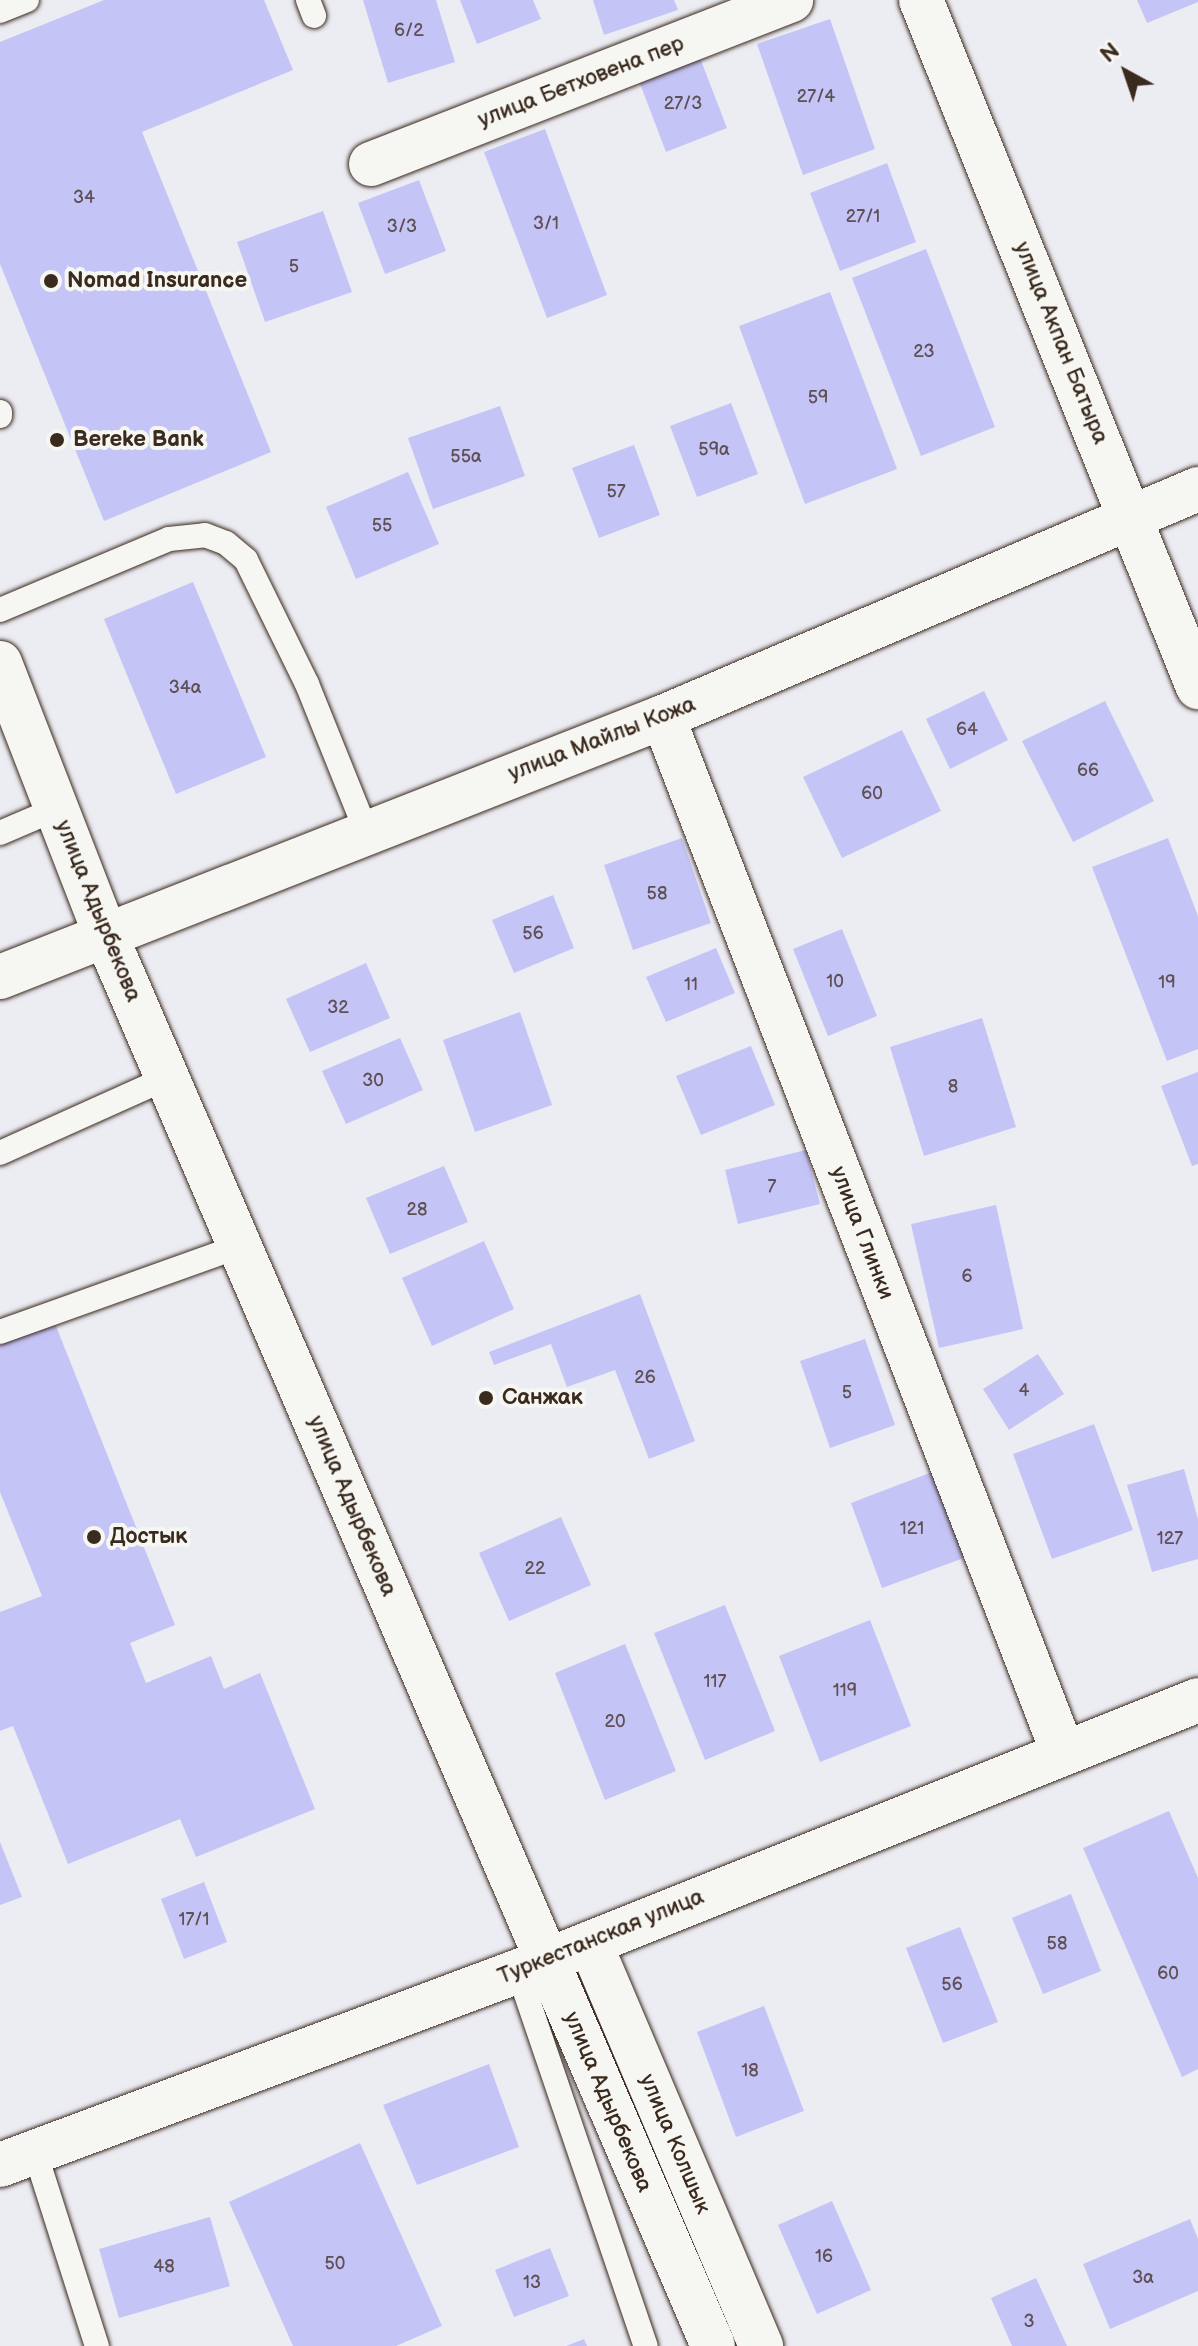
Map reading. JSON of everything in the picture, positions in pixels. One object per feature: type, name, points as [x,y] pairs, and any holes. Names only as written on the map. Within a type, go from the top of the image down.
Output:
[{"type":"street","name":"улица Бетховена пер","points":[[371,164],[791,0]]},
{"type":"street","name":"улица Акпан Батыра","points":[[921,0],[1198,687]]},
{"type":"street","name":"улица Майлы Кожа","points":[[0,977],[104,931],[663,717],[1198,489]]},
{"type":"street","name":"улица Адырбекова","points":[[0,663],[104,931],[240,1246],[533,1966],[713,2346]]},
{"type":"street","name":"улица Глинки","points":[[663,717],[1062,1750]]},
{"type":"street","name":"Туркестанская улица","points":[[17,2158],[533,1966],[1062,1750],[1198,1700]]},
{"type":"street","name":"улица Колшык","points":[[590,1943],[761,2346]]},
{"type":"lane","points":[[0,11],[27,0]]},
{"type":"lane","points":[[0,610],[169,539],[205,535],[226,543],[246,560],[307,684],[366,831]]},
{"type":"lane","points":[[0,833],[56,809]]},
{"type":"lane","points":[[0,1153],[167,1078]]},
{"type":"lane","points":[[0,1332],[240,1246]]},
{"type":"lane","points":[[533,1966],[646,2346]]},
{"type":"lane","points":[[17,2158],[97,2346]]},
{"type":"building","points":[[104,0],[264,0],[293,70],[142,132],[271,452],[104,521],[0,264],[0,42]]},
{"type":"building","points":[[363,0],[436,0],[455,62],[388,83]]},
{"type":"building","points":[[460,0],[533,0],[541,19],[477,44]]},
{"type":"building","points":[[593,0],[674,0],[678,10],[604,35]]},
{"type":"building","points":[[1137,0],[1198,0],[1198,2],[1147,23]]},
{"type":"building","points":[[830,19],[875,149],[803,175],[757,44]]},
{"type":"building","points":[[700,58],[727,128],[666,152],[639,81]]},
{"type":"building","points":[[545,129],[607,295],[547,318],[484,152]]},
{"type":"building","points":[[887,163],[916,242],[840,271],[810,193]]},
{"type":"building","points":[[419,180],[446,251],[385,274],[358,203]]},
{"type":"building","points":[[323,211],[352,292],[265,322],[237,242]]},
{"type":"building","points":[[926,249],[995,427],[921,456],[852,278]]},
{"type":"building","points":[[830,292],[897,469],[805,504],[739,326]]},
{"type":"building","points":[[731,403],[758,474],[697,497],[670,426]]},
{"type":"building","points":[[500,406],[525,476],[433,509],[408,438]]},
{"type":"building","points":[[634,445],[660,515],[599,538],[572,468]]},
{"type":"building","points":[[408,472],[439,544],[356,579],[326,507]]},
{"type":"building","points":[[193,582],[266,757],[176,794],[104,619]]},
{"type":"building","points":[[984,691],[1008,740],[950,769],[926,719]]},
{"type":"building","points":[[1105,701],[1154,801],[1073,842],[1022,741]]},
{"type":"building","points":[[902,730],[941,811],[842,858],[803,777]]},
{"type":"building","points":[[682,838],[711,923],[633,950],[604,865]]},
{"type":"building","points":[[1168,838],[1198,916],[1198,1049],[1167,1061],[1092,867]]},
{"type":"building","points":[[553,895],[574,948],[514,973],[492,920]]},
{"type":"building","points":[[842,929],[877,1016],[828,1036],[793,949]]},
{"type":"building","points":[[716,948],[735,993],[666,1022],[646,977]]},
{"type":"building","points":[[366,963],[390,1018],[310,1052],[286,999]]},
{"type":"building","points":[[520,1012],[552,1105],[475,1132],[443,1040]]},
{"type":"building","points":[[982,1018],[1016,1127],[924,1156],[890,1047]]},
{"type":"building","points":[[400,1038],[423,1090],[346,1124],[322,1071]]},
{"type":"building","points":[[751,1046],[775,1105],[701,1135],[676,1076]]},
{"type":"building","points":[[1198,1072],[1198,1164],[1192,1166],[1161,1086]]},
{"type":"building","points":[[806,1150],[820,1204],[738,1224],[725,1170]]},
{"type":"building","points":[[444,1166],[468,1222],[390,1254],[366,1198]]},
{"type":"building","points":[[996,1205],[1023,1329],[939,1348],[911,1224]]},
{"type":"building","points":[[484,1241],[514,1309],[432,1346],[402,1278]]},
{"type":"building","points":[[640,1294],[695,1441],[649,1459],[615,1370],[567,1387],[551,1344],[494,1365],[489,1352]]},
{"type":"building","points":[[52,1316],[175,1625],[130,1643],[146,1683],[211,1656],[224,1689],[260,1673],[315,1809],[196,1857],[180,1819],[68,1864],[13,1726],[0,1731],[0,1612],[42,1596],[0,1492],[0,1337]]},
{"type":"building","points":[[865,1339],[895,1425],[830,1448],[800,1361]]},
{"type":"building","points":[[1038,1354],[1064,1394],[1009,1430],[983,1389]]},
{"type":"building","points":[[1094,1424],[1133,1530],[1052,1559],[1013,1454]]},
{"type":"building","points":[[940,1469],[972,1555],[882,1588],[851,1503]]},
{"type":"building","points":[[1184,1469],[1198,1519],[1198,1559],[1152,1572],[1127,1485]]},
{"type":"building","points":[[561,1517],[591,1585],[509,1621],[479,1553]]},
{"type":"building","points":[[725,1605],[775,1731],[705,1760],[654,1633]]},
{"type":"building","points":[[870,1620],[911,1726],[820,1762],[779,1656]]},
{"type":"building","points":[[625,1644],[676,1771],[605,1800],[555,1673]]},
{"type":"building","points":[[1169,1811],[1198,1878],[1198,2069],[1182,2077],[1083,1848]]},
{"type":"building","points":[[0,1842],[22,1897],[0,1905]]},
{"type":"building","points":[[204,1882],[227,1942],[184,1959],[161,1899]]},
{"type":"building","points":[[1071,1894],[1101,1971],[1043,1994],[1012,1918]]},
{"type":"building","points":[[960,1927],[998,2022],[943,2043],[906,1948]]},
{"type":"building","points":[[764,2006],[804,2111],[736,2137],[697,2032]]},
{"type":"building","points":[[489,2064],[519,2147],[417,2185],[383,2105]]},
{"type":"building","points":[[360,2143],[442,2326],[396,2346],[293,2346],[229,2202]]},
{"type":"building","points":[[832,2201],[871,2290],[817,2314],[778,2225]]},
{"type":"building","points":[[210,2217],[230,2286],[119,2318],[99,2249]]},
{"type":"building","points":[[1190,2219],[1198,2239],[1198,2291],[1110,2329],[1083,2264]]},
{"type":"building","points":[[550,2248],[569,2296],[514,2317],[495,2270]]},
{"type":"building","points":[[1036,2278],[1067,2346],[1012,2346],[991,2298]]},
{"type":"building","points":[[584,2339],[587,2346],[566,2346]]},
{"type":"place","name":"Nomad Insurance","points":[[51,281]]},
{"type":"place","name":"Bereke Bank","points":[[57,440]]},
{"type":"place","name":"Санжак","points":[[486,1398]]},
{"type":"place","name":"Достык","points":[[94,1537]]}]
